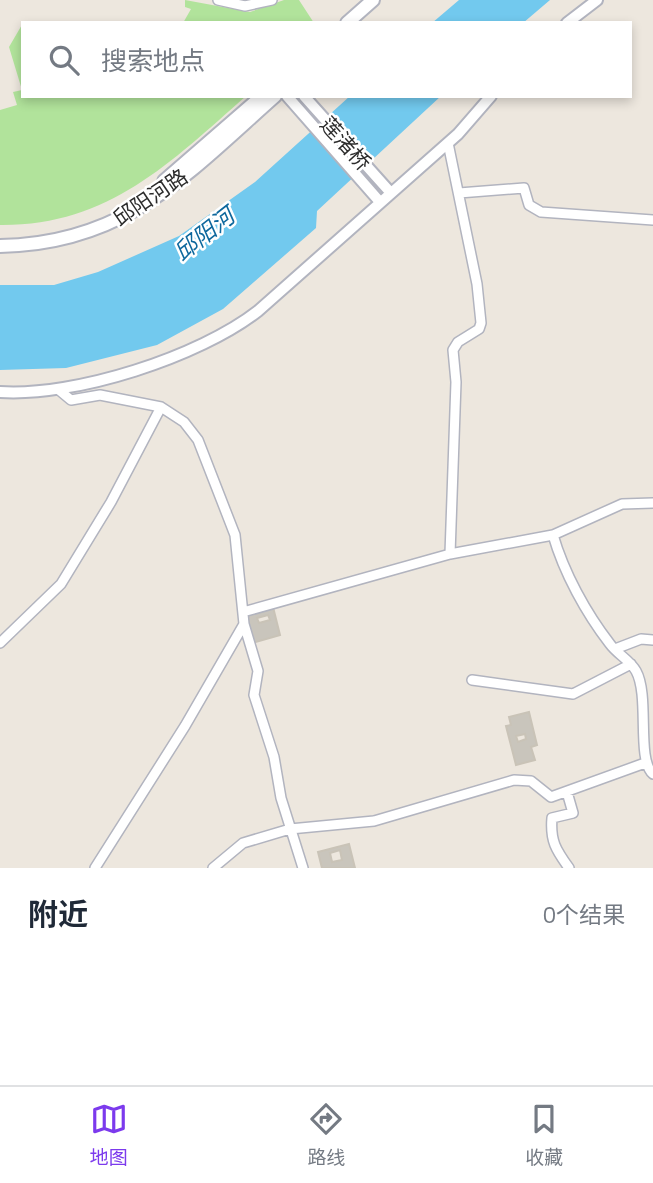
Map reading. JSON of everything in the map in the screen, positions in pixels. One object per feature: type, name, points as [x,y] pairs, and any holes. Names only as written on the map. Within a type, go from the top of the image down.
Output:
[{"type":"main road","points":[[349,21],[373,0]]},
{"type":"main road","points":[[361,21],[384,0]]},
{"type":"main road","name":"邱阳河路","points":[[0,237],[41,235],[77,228],[123,210],[161,183],[260,98]]},
{"type":"main road","name":"邱阳河路","points":[[0,246],[66,239],[123,219],[159,195],[273,98]]},
{"type":"street","points":[[218,0],[244,6],[272,0]]},
{"type":"street","points":[[570,21],[597,0]]},
{"type":"street","name":"莲渚桥","points":[[289,98],[380,202]]},
{"type":"street","points":[[0,392],[59,390],[187,351],[230,331],[258,311],[447,143],[489,98]]},
{"type":"street","name":"莲渚桥","points":[[308,100],[390,192]]},
{"type":"street","points":[[447,143],[477,284],[481,323],[479,329],[458,342],[453,351],[457,382],[450,554]]},
{"type":"street","points":[[459,193],[524,188],[528,205],[541,212],[653,220]]},
{"type":"street","points":[[59,390],[71,400],[100,395],[161,407],[184,422],[198,440],[235,535],[244,624],[258,675],[254,695],[274,757],[290,829],[303,868]]},
{"type":"street","points":[[0,643],[61,584],[111,502],[161,407]]},
{"type":"street","points":[[243,612],[450,554],[553,535],[617,505],[653,503]]},
{"type":"street","points":[[553,535],[571,580],[615,649],[636,669],[643,699],[645,763],[653,774]]},
{"type":"street","points":[[95,868],[185,726],[244,624]]},
{"type":"street","points":[[615,649],[641,639],[653,640]]},
{"type":"street","points":[[472,680],[573,694],[631,664]]},
{"type":"street","points":[[213,868],[243,843],[290,829],[374,821],[514,780],[531,781],[551,797],[645,763]]},
{"type":"street","points":[[567,792],[573,813],[552,818],[551,835],[556,852],[569,868]]},
{"type":"green space","points":[[185,0],[250,12],[284,0],[299,0],[313,21],[184,21],[191,9],[185,7]]},
{"type":"green space","points":[[21,26],[21,87],[9,47]]},
{"type":"green space","points":[[21,90],[21,98],[244,98],[163,167],[105,202],[73,215],[38,222],[0,225],[0,110],[17,105],[13,92]]},
{"type":"water","points":[[459,0],[550,0],[525,21],[434,21]]},
{"type":"water","name":"邱阳河","points":[[348,98],[439,98],[317,211],[316,228],[223,309],[157,345],[66,368],[0,370],[0,285],[54,285],[98,272],[179,236],[255,182]]},
{"type":"building","points":[[273,607],[280,635],[252,643],[244,615]],"holes":[[[268,615],[270,620],[259,623],[257,618]]]},
{"type":"building","points":[[529,712],[537,745],[531,747],[535,760],[516,765],[506,726],[511,725],[509,717]],"holes":[[[525,734],[526,739],[518,742],[516,736]]]},
{"type":"building","points":[[349,844],[355,868],[322,868],[318,852]],"holes":[[[340,850],[342,860],[332,862],[330,853]]]}]
